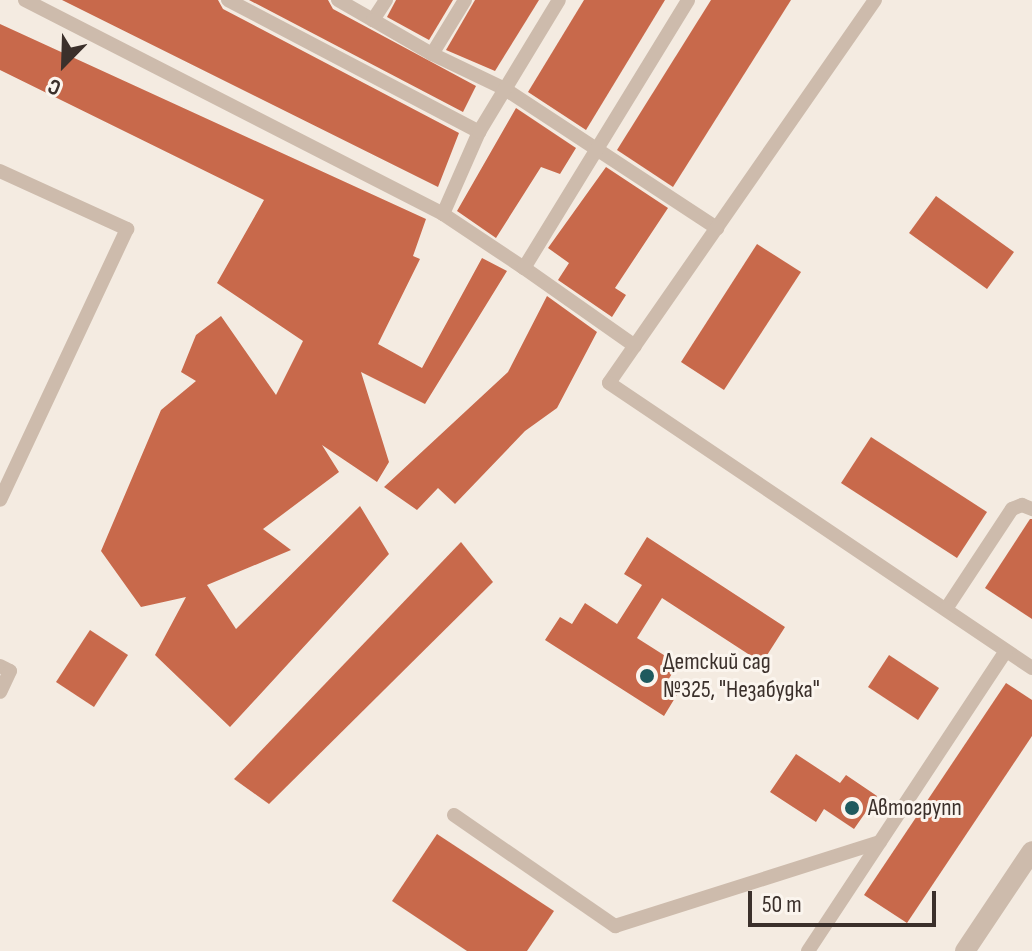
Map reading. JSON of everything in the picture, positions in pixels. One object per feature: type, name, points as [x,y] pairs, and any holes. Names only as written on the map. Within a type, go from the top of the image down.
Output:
[{"type":"street","points":[[965,951],[1032,851]]},
{"type":"lane","points":[[25,0],[443,214],[635,346]]},
{"type":"lane","points":[[228,0],[479,132]]},
{"type":"lane","points":[[338,0],[432,54],[505,89],[598,147],[717,228]]},
{"type":"lane","points":[[373,20],[386,0]]},
{"type":"lane","points":[[432,54],[465,0]]},
{"type":"lane","points":[[443,214],[479,132],[559,0]]},
{"type":"lane","points":[[524,268],[688,0]]},
{"type":"lane","points":[[875,0],[609,383],[1032,668]]},
{"type":"lane","points":[[0,171],[127,229],[0,500]]},
{"type":"lane","points":[[946,609],[1012,509],[1022,505],[1032,509]]},
{"type":"lane","points":[[808,951],[1006,651]]},
{"type":"lane","points":[[0,666],[10,671],[0,692]]},
{"type":"lane","points":[[454,815],[615,926],[880,842]]},
{"type":"building","points":[[62,0],[218,0],[223,9],[459,133],[438,187]]},
{"type":"building","points":[[249,0],[328,0],[333,9],[476,86],[463,112]]},
{"type":"building","points":[[396,0],[453,0],[429,40],[387,17]]},
{"type":"building","points":[[475,0],[539,0],[495,71],[446,50]]},
{"type":"building","points":[[584,0],[665,0],[586,130],[528,92]]},
{"type":"building","points":[[711,0],[791,0],[673,187],[617,150]]},
{"type":"building","points":[[0,24],[426,219],[413,256],[420,259],[378,344],[422,368],[482,258],[507,271],[425,404],[361,372],[389,462],[377,482],[322,445],[339,472],[263,529],[291,550],[207,585],[236,629],[360,506],[389,554],[230,727],[155,655],[186,597],[141,607],[101,551],[161,410],[196,381],[181,372],[196,335],[221,316],[276,395],[303,341],[217,283],[264,200],[0,70]]},
{"type":"building","points":[[516,108],[576,148],[560,174],[541,167],[496,238],[457,211]]},
{"type":"building","points":[[606,167],[668,208],[615,288],[626,295],[612,317],[558,280],[569,263],[548,248]]},
{"type":"building","points":[[936,196],[1014,252],[987,289],[909,233]]},
{"type":"building","points":[[757,244],[801,272],[724,390],[681,362]]},
{"type":"building","points":[[547,296],[597,332],[557,408],[525,431],[455,504],[438,488],[417,510],[384,487],[508,372]]},
{"type":"building","points":[[871,437],[987,512],[957,558],[841,483]]},
{"type":"building","points":[[1032,519],[1032,619],[985,588]]},
{"type":"building","points":[[647,537],[785,627],[762,663],[662,598],[637,638],[678,664],[665,685],[678,693],[664,716],[545,640],[560,617],[572,624],[585,603],[617,624],[642,585],[624,574]]},
{"type":"building","points":[[461,542],[493,582],[269,804],[234,779]]},
{"type":"building","points":[[90,630],[128,655],[94,707],[56,682]]},
{"type":"building","points":[[889,655],[939,688],[918,720],[868,687]]},
{"type":"building","points":[[1006,683],[1032,700],[1032,736],[907,923],[864,895]]},
{"type":"building","points":[[796,754],[840,783],[846,775],[877,796],[854,829],[824,809],[816,822],[770,792]]},
{"type":"building","points":[[437,834],[554,911],[527,951],[467,951],[392,901]]},
{"type":"place","name":"Детский сад №325, \"Незабудка\"","points":[[647,676]]},
{"type":"place","name":"Автогрупп","points":[[852,808]]}]
